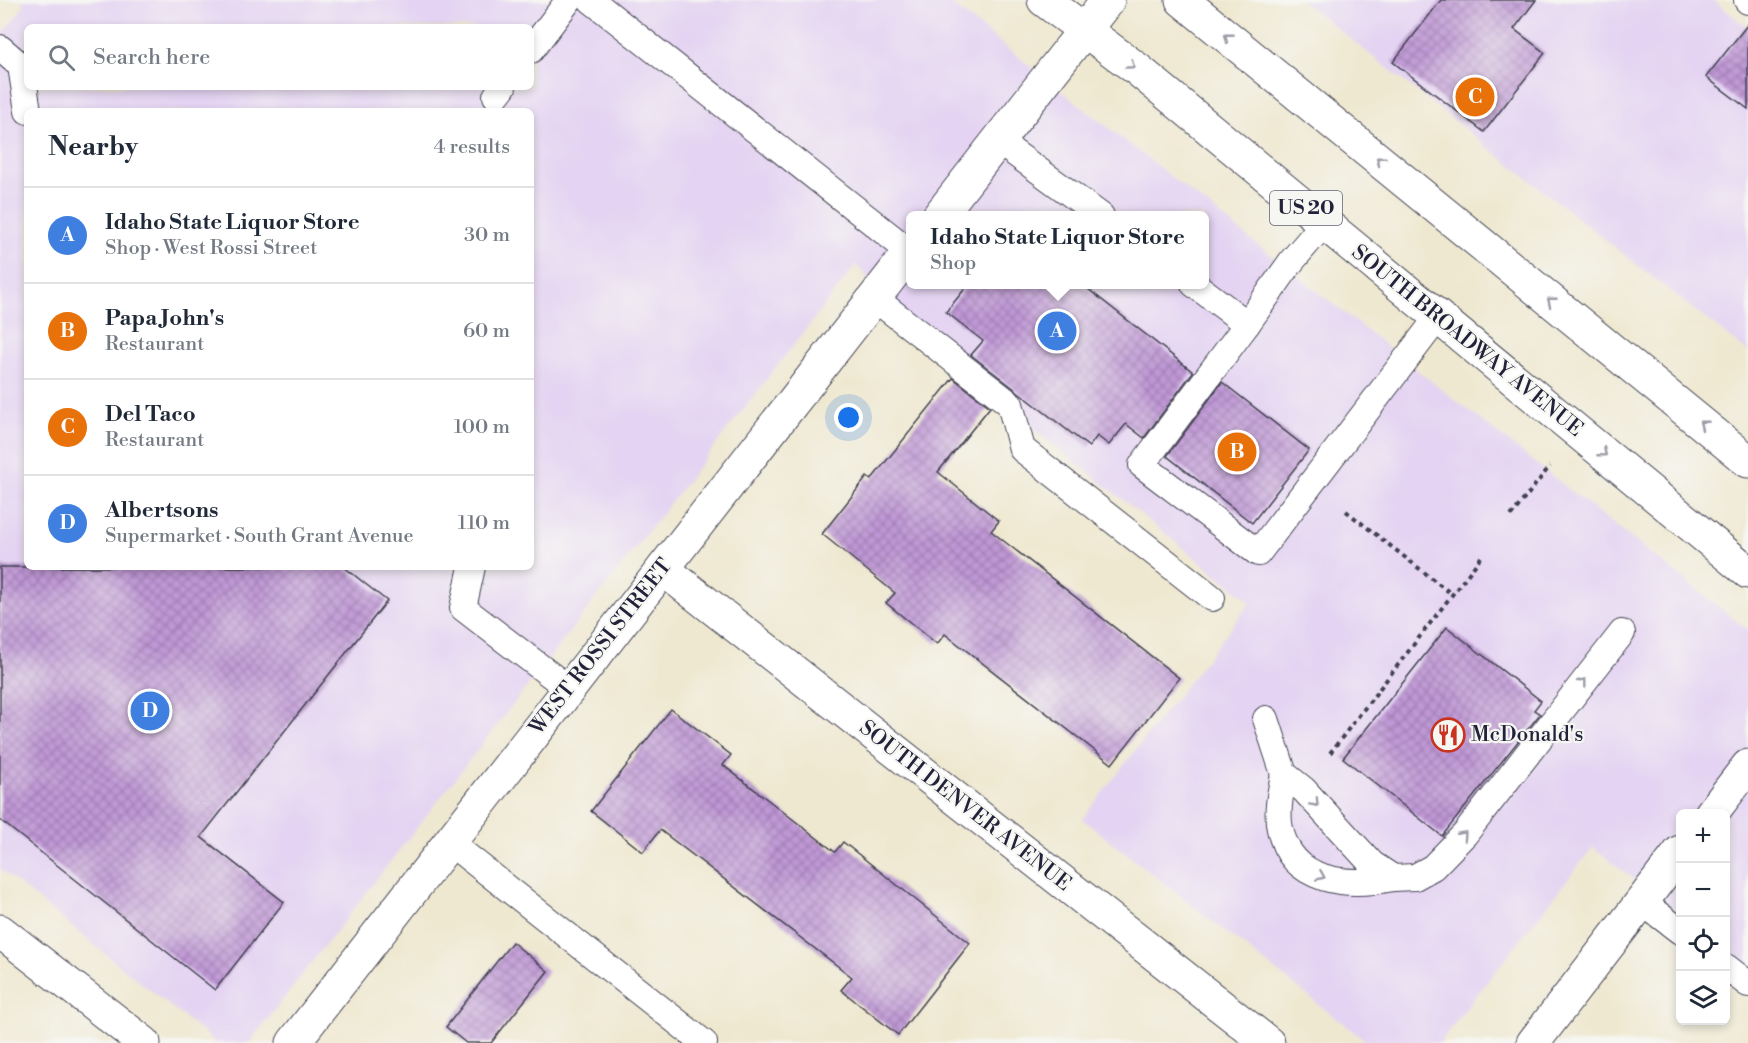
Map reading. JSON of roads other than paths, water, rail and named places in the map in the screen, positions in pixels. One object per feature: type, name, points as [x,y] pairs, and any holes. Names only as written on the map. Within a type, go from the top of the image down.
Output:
[{"type":"street","name":"SOUTH BROADWAY AVENUE","points":[[1044,0],[1137,69],[1748,572]]},
{"type":"street","points":[[943,211],[1108,0]]},
{"type":"street","points":[[1182,0],[1748,461]]},
{"type":"street","name":"WEST ROSSI STREET","points":[[293,1043],[906,257]]},
{"type":"street","name":"SOUTH DENVER AVENUE","points":[[663,569],[1268,1043]]},
{"type":"street","points":[[1714,809],[1748,766]]},
{"type":"street","points":[[1533,1043],[1676,857]]},
{"type":"street","points":[[0,931],[144,1043]]},
{"type":"lane","points":[[534,46],[569,0]]},
{"type":"lane","points":[[591,0],[906,249]]},
{"type":"lane","points":[[0,48],[21,66],[24,85]]},
{"type":"lane","points":[[25,90],[28,108]]},
{"type":"lane","points":[[998,141],[1094,211]]},
{"type":"lane","points":[[1324,223],[1291,262],[1142,465],[1258,553],[1439,316]]},
{"type":"lane","points":[[1199,289],[1247,324]]},
{"type":"lane","points":[[874,298],[1010,404],[1022,449],[1212,598]]},
{"type":"lane","points":[[471,570],[463,608],[569,688]]},
{"type":"lane","points":[[1266,719],[1284,774],[1279,802],[1279,828],[1291,856],[1305,868],[1344,884],[1364,884],[1393,878],[1415,877],[1433,867],[1465,834],[1622,633]]},
{"type":"lane","points":[[1284,774],[1304,790],[1372,864],[1393,878]]},
{"type":"lane","points":[[449,842],[704,1043]]},
{"type":"lane","points":[[1642,902],[1676,929]]},
{"type":"lane","points":[[1730,971],[1748,984]]},
{"type":"place","name":"Del Taco","points":[[1475,97]]},
{"type":"place","name":"Idaho State Liquor Store","points":[[1057,331]]},
{"type":"place","name":"Papa John's","points":[[1237,452]]},
{"type":"place","name":"Albertsons","points":[[150,711]]},
{"type":"place","name":"McDonald's","points":[[1448,735]]}]
